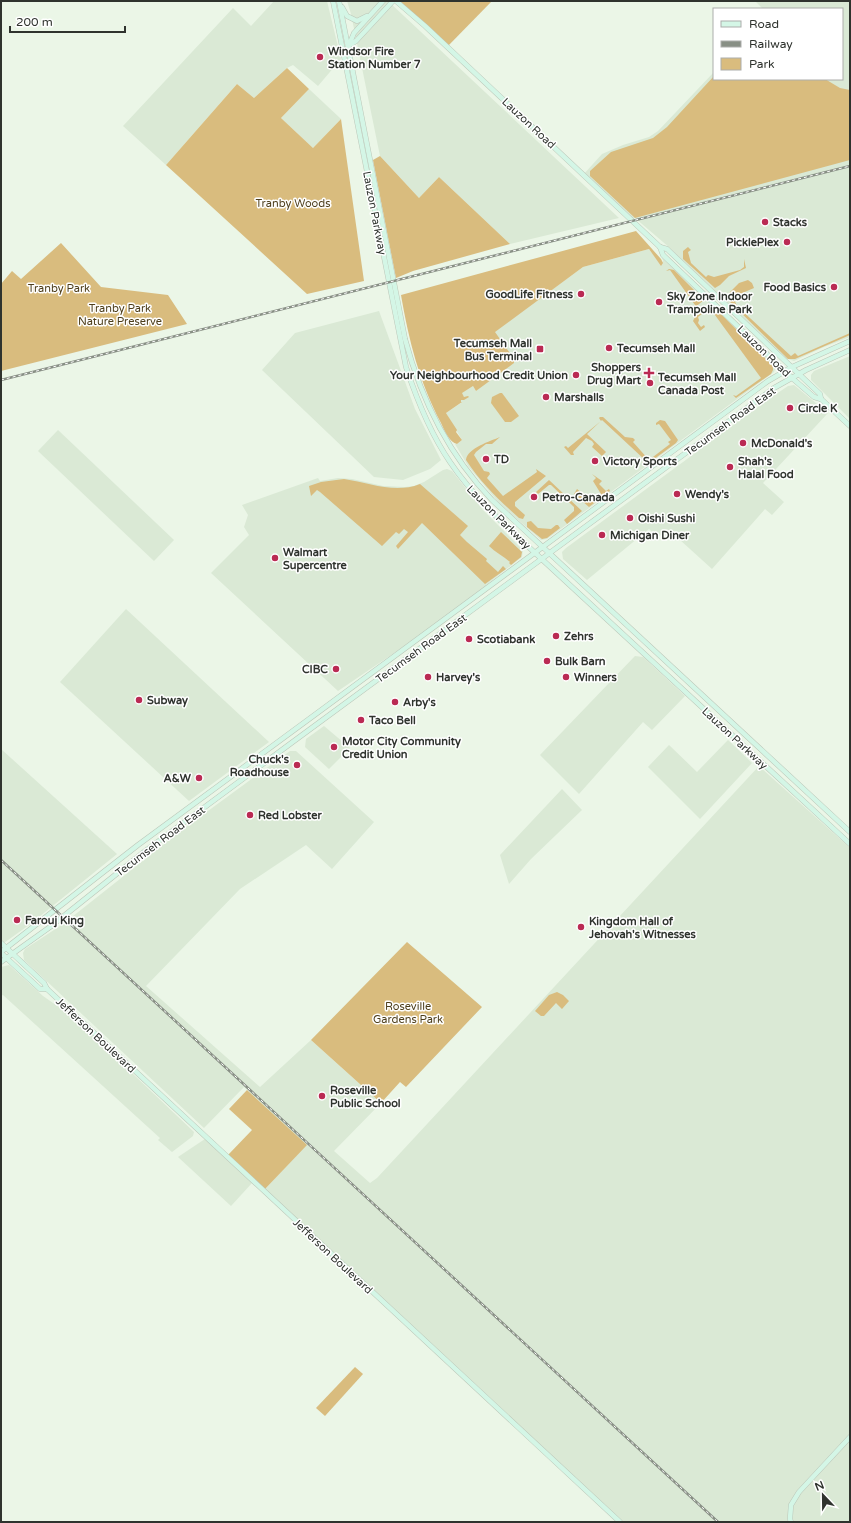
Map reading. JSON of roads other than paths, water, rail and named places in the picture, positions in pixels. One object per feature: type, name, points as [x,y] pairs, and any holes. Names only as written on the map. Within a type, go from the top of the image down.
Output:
[{"type":"main road","name":"Lauzon Parkway","points":[[333,1],[399,340],[418,404],[450,462],[471,491],[507,527],[850,844]]},
{"type":"main road","points":[[349,45],[354,33],[383,1]]},
{"type":"main road","points":[[342,47],[349,45],[356,40],[393,1]]},
{"type":"main road","name":"Lauzon Road","points":[[396,1],[436,36],[660,247],[663,255],[792,378],[814,397],[821,399],[850,426]]},
{"type":"main road","name":"Lauzon Parkway","points":[[340,2],[405,339],[412,364],[426,401],[450,447],[478,485],[550,554],[850,832]]},
{"type":"main road","points":[[340,2],[351,18],[357,21],[371,14]]},
{"type":"main road","name":"Lauzon Road","points":[[660,247],[667,249],[792,367],[820,394],[821,399]]},
{"type":"main road","name":"Tecumseh Road East","points":[[1,952],[138,845],[768,381],[792,367],[850,341]]},
{"type":"main road","name":"Tecumseh Road East","points":[[1,962],[150,848],[774,388],[799,374],[850,350]]},
{"type":"main road","name":"Jefferson Boulevard","points":[[1,943],[44,984],[47,989],[620,1522]]},
{"type":"main road","name":"Jefferson Boulevard","points":[[1,952],[40,989],[47,989]]},
{"type":"main road","points":[[791,1522],[791,1505],[799,1492],[850,1437]]},
{"type":"railway","points":[[1,380],[850,166]]},
{"type":"railway","points":[[1,860],[718,1522]]},
{"type":"place","name":"Windsor Fire Station Number 7","points":[[320,57]]},
{"type":"place","name":"Stacks","points":[[765,222]]},
{"type":"place","name":"PicklePlex","points":[[787,242]]},
{"type":"place","name":"Food Basics","points":[[834,287]]},
{"type":"place","name":"GoodLife Fitness","points":[[581,294]]},
{"type":"place","name":"Sky Zone Indoor Trampoline Park","points":[[659,302]]},
{"type":"place","name":"Tecumseh Mall","points":[[609,348]]},
{"type":"place","name":"Tecumseh Mall Bus Terminal","points":[[540,349]]},
{"type":"place","name":"Shoppers Drug Mart","points":[[649,373]]},
{"type":"place","name":"Your Neighbourhood Credit Union","points":[[576,375]]},
{"type":"place","name":"Tecumseh Mall Canada Post","points":[[650,383]]},
{"type":"place","name":"Marshalls","points":[[546,397]]},
{"type":"place","name":"Circle K","points":[[790,408]]},
{"type":"place","name":"McDonald's","points":[[743,443]]},
{"type":"place","name":"TD","points":[[486,459]]},
{"type":"place","name":"Victory Sports","points":[[595,461]]},
{"type":"place","name":"Shah's Halal Food","points":[[730,467]]},
{"type":"place","name":"Wendy's","points":[[677,494]]},
{"type":"place","name":"Petro-Canada","points":[[534,497]]},
{"type":"place","name":"Oishi Sushi","points":[[630,518]]},
{"type":"place","name":"Michigan Diner","points":[[602,535]]},
{"type":"place","name":"Walmart Supercentre","points":[[275,558]]},
{"type":"place","name":"Zehrs","points":[[556,636]]},
{"type":"place","name":"Scotiabank","points":[[469,639]]},
{"type":"place","name":"Bulk Barn","points":[[547,661]]},
{"type":"place","name":"CIBC","points":[[336,669]]},
{"type":"place","name":"Harvey's","points":[[428,677]]},
{"type":"place","name":"Winners","points":[[566,677]]},
{"type":"place","name":"Subway","points":[[139,700]]},
{"type":"place","name":"Arby's","points":[[395,702]]},
{"type":"place","name":"Taco Bell","points":[[361,720]]},
{"type":"place","name":"Motor City Community Credit Union","points":[[334,747]]},
{"type":"place","name":"Chuck's Roadhouse","points":[[297,765]]},
{"type":"place","name":"A&W","points":[[199,778]]},
{"type":"place","name":"Red Lobster","points":[[250,815]]},
{"type":"place","name":"Farouj King","points":[[17,920]]},
{"type":"place","name":"Kingdom Hall of Jehovah's Witnesses","points":[[581,927]]},
{"type":"place","name":"Roseville Public School","points":[[322,1096]]},
{"type":"park label","name":"Tranby Woods","points":[[293,203]]},
{"type":"park label","name":"Tranby Park","points":[[59,288]]},
{"type":"park label","name":"Tranby Park Nature Preserve","points":[[120,314]]},
{"type":"park label","name":"Roseville Gardens Park","points":[[408,1012]]}]
